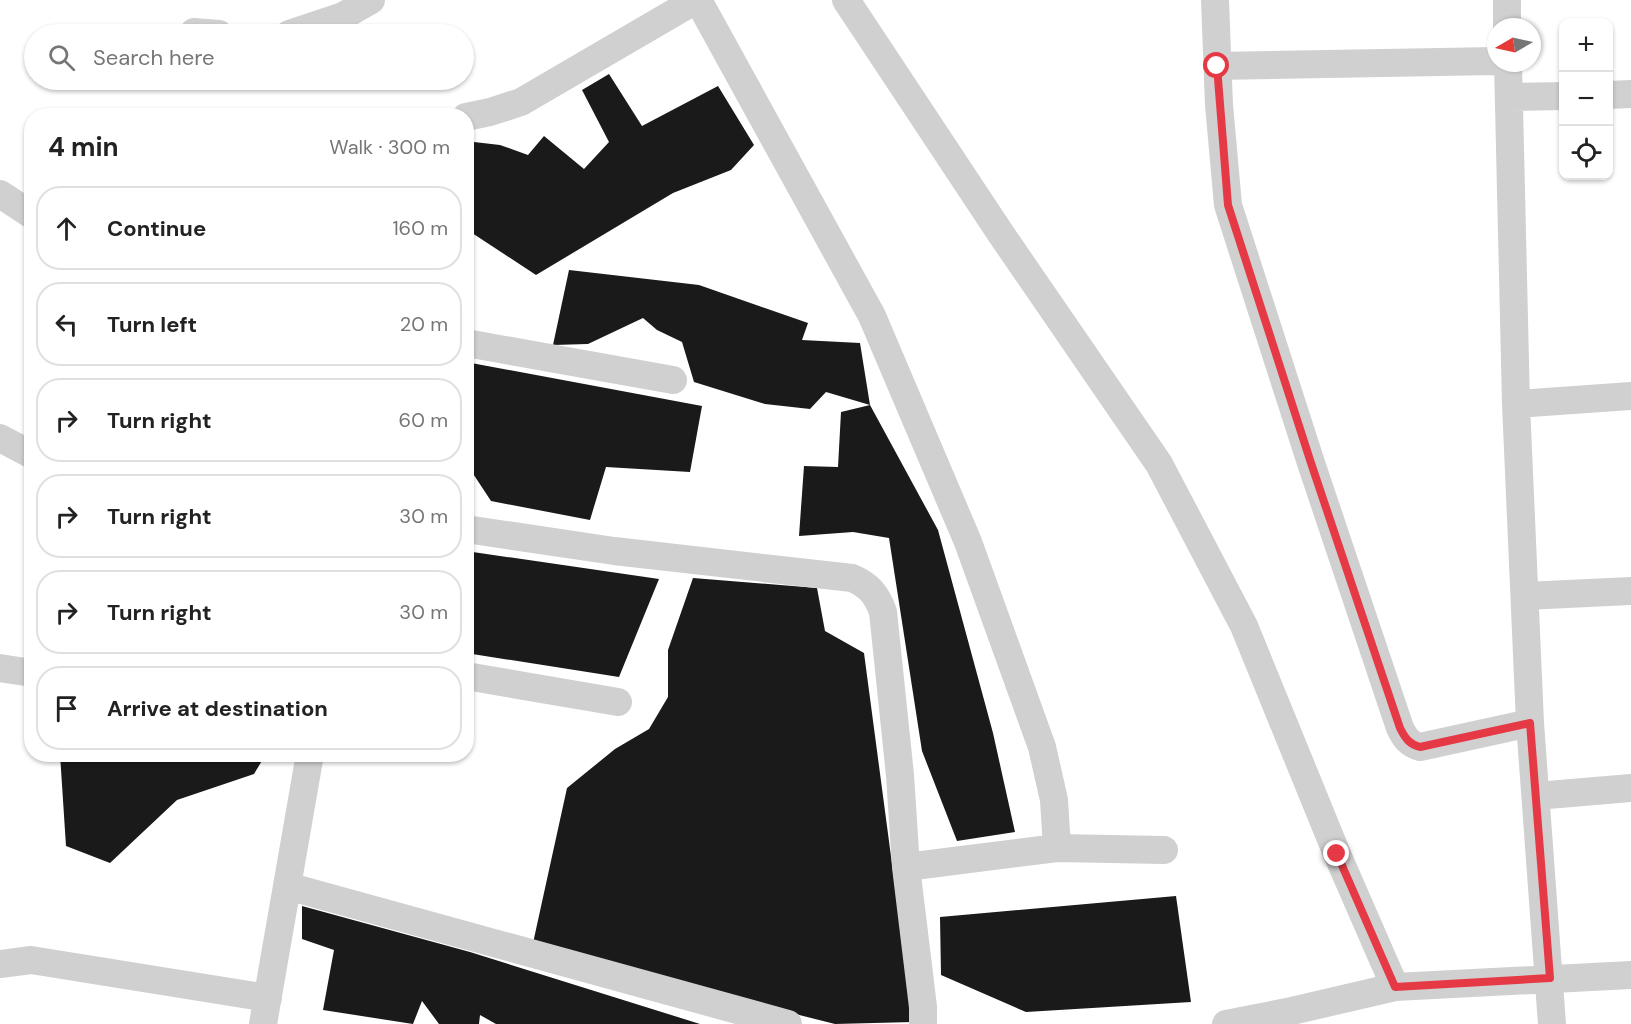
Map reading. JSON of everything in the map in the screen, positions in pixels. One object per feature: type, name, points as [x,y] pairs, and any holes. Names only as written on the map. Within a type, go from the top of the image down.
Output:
[{"type":"street","points":[[319,24],[343,16],[371,0]]},
{"type":"street","points":[[474,115],[521,102],[697,0],[872,316],[964,531],[1042,747],[1054,800],[1057,848]]},
{"type":"street","points":[[846,0],[1001,234],[1159,464],[1244,626],[1337,854],[1395,987]]},
{"type":"street","points":[[1215,0],[1217,66],[1228,205],[1400,728],[1412,745],[1420,747],[1530,723]]},
{"type":"street","points":[[1507,0],[1508,18]]},
{"type":"street","points":[[1217,66],[1487,61]]},
{"type":"street","points":[[1508,72],[1516,405],[1530,723],[1552,1024]]},
{"type":"street","points":[[1613,95],[1631,94]]},
{"type":"street","points":[[1509,98],[1559,96]]},
{"type":"street","points":[[0,194],[24,210]]},
{"type":"street","points":[[474,344],[673,380]]},
{"type":"street","points":[[1516,405],[1631,396]]},
{"type":"street","points":[[0,438],[24,451]]},
{"type":"street","points":[[474,530],[614,551],[852,578],[864,583],[878,598],[883,612],[923,1024]]},
{"type":"street","points":[[1525,596],[1631,591]]},
{"type":"street","points":[[0,668],[24,672]]},
{"type":"street","points":[[474,677],[618,702]]},
{"type":"street","points":[[0,964],[31,960],[265,1011],[309,762]]},
{"type":"street","points":[[1536,796],[1631,788]]},
{"type":"street","points":[[906,867],[1057,848],[1164,850]]},
{"type":"street","points":[[287,886],[788,1024]]},
{"type":"street","points":[[1226,1024],[1293,1018],[1395,987],[1631,975]]},
{"type":"building","points":[[609,74],[642,126],[718,86],[754,145],[731,170],[673,193],[536,275],[474,234],[474,142],[500,145],[528,155],[544,136],[584,169],[609,142],[582,90]]},
{"type":"building","points":[[569,270],[699,285],[808,323],[802,340],[860,343],[870,405],[826,392],[810,409],[765,404],[694,382],[682,342],[657,330],[643,318],[588,344],[553,345]]},
{"type":"building","points":[[474,363],[702,406],[690,472],[606,467],[590,520],[491,501],[474,475]]},
{"type":"building","points":[[870,405],[938,530],[993,733],[1015,832],[957,841],[922,751],[889,538],[853,532],[799,536],[804,466],[838,467],[841,412]]},
{"type":"building","points":[[474,552],[659,579],[619,677],[474,654]]},
{"type":"building","points":[[693,578],[817,588],[825,631],[864,653],[913,1022],[835,1024],[704,991],[533,943],[567,788],[615,749],[649,729],[668,697],[668,650]]},
{"type":"building","points":[[61,762],[261,762],[254,774],[177,800],[110,863],[66,846]]},
{"type":"building","points":[[1176,896],[1191,1002],[1026,1012],[941,975],[940,917]]},
{"type":"building","points":[[302,906],[470,952],[700,1024],[496,1024],[480,1015],[479,1024],[439,1024],[422,1001],[413,1024],[323,1010],[334,950],[302,939]]},
{"type":"route","points":[[1217,66],[1228,205],[1400,728],[1412,745],[1420,747],[1530,723],[1550,978],[1395,987],[1337,854]]}]
